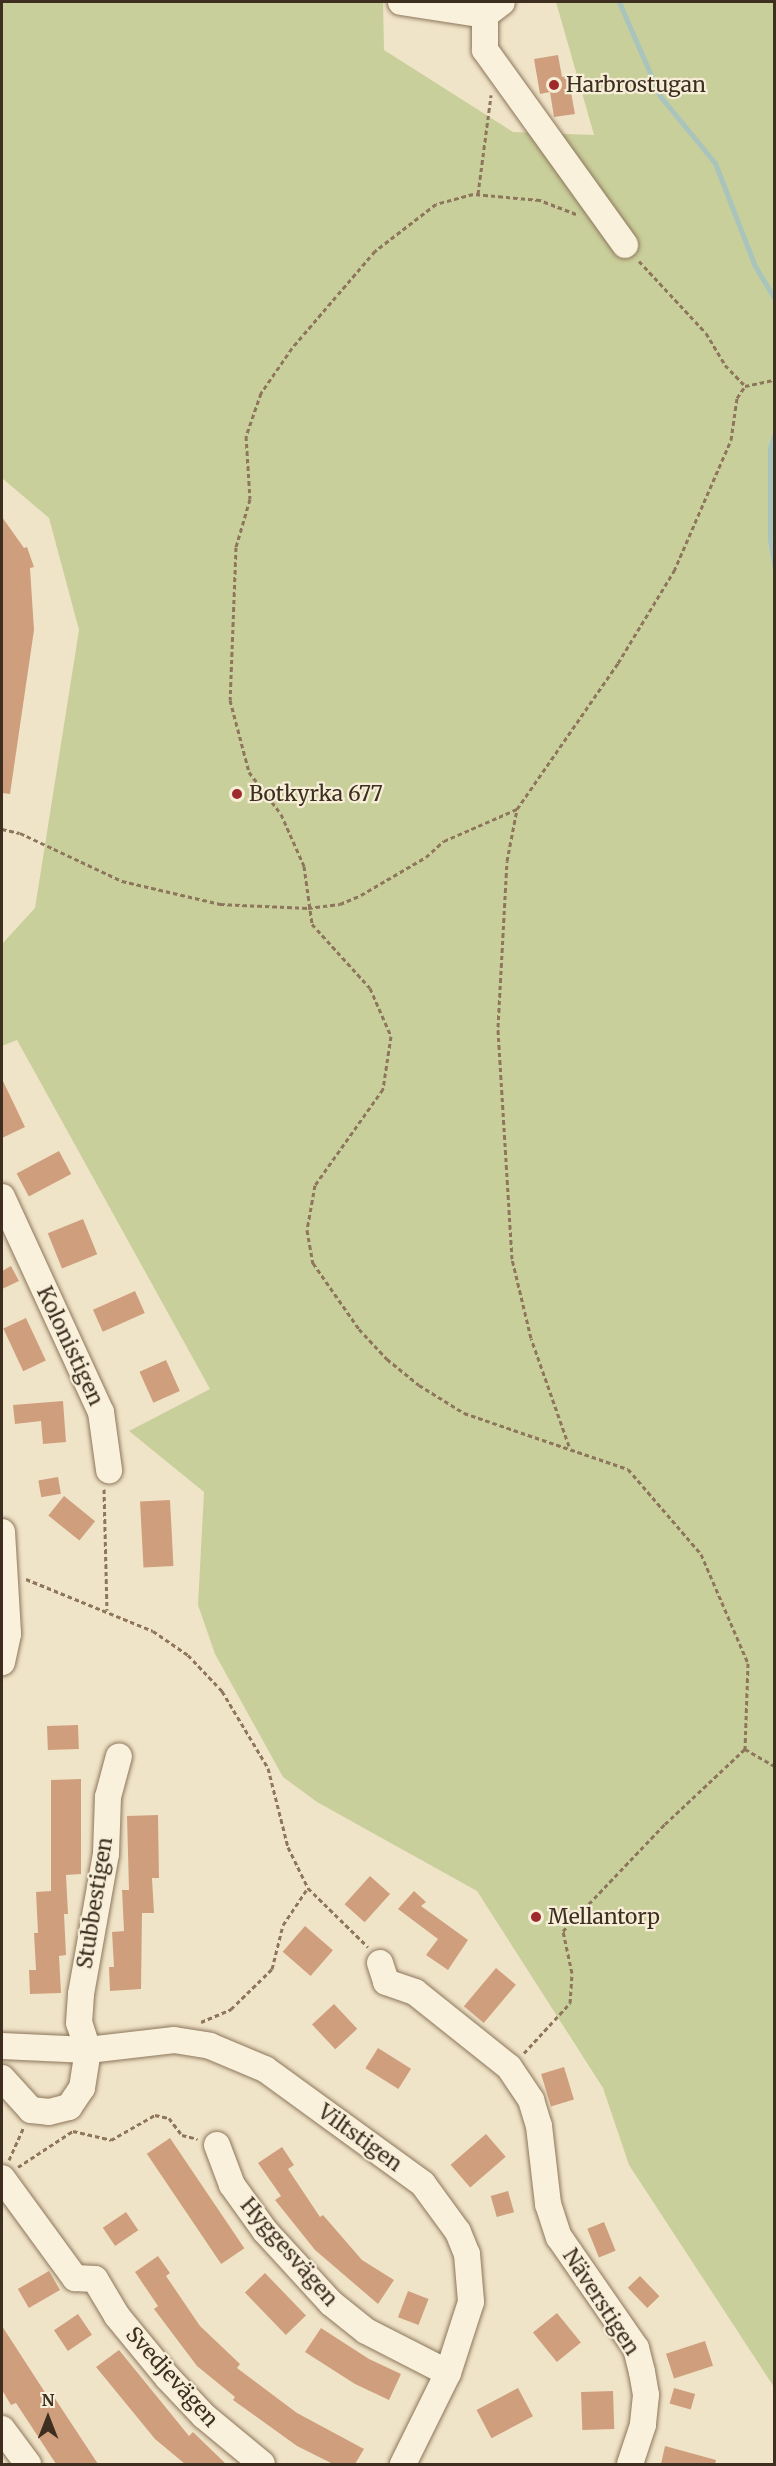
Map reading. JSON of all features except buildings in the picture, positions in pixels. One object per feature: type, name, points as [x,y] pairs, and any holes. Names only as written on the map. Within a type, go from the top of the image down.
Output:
[{"type":"street","points":[[401,2],[494,8],[485,50],[544,137],[595,199],[625,245]]},
{"type":"street","name":"Kolonistigen","points":[[2,1197],[101,1412],[109,1470]]},
{"type":"street","points":[[2,1532],[7,1571],[8,1634],[2,1662]]},
{"type":"street","name":"Stubbestigen","points":[[88,2050],[79,2023],[81,1994],[106,1854],[108,1797],[119,1756]]},
{"type":"street","name":"Näverstigen","points":[[380,1963],[386,1982],[415,1992],[509,2067],[531,2100],[539,2126],[548,2204],[559,2237],[636,2348],[646,2396],[643,2425],[630,2464]]},
{"type":"street","name":"Viltstigen","points":[[2,2046],[88,2050],[174,2040],[210,2046],[244,2058],[265,2069],[423,2184],[458,2232],[470,2276],[471,2302],[448,2373],[403,2464]]},
{"type":"street","points":[[2,2078],[31,2110],[50,2112],[69,2107],[82,2088],[88,2050]]},
{"type":"street","name":"Hyggesvägen","points":[[218,2145],[232,2185],[252,2213],[331,2303],[366,2331],[448,2373]]},
{"type":"street","name":"Svedjevägen","points":[[2,2178],[75,2278],[95,2278],[117,2316],[168,2378],[204,2416],[261,2464]]},
{"type":"street","points":[[2,2429],[28,2464]]},
{"type":"path","points":[[477,194],[490,98],[501,75]]},
{"type":"path","points":[[509,2067],[570,2003],[572,1973],[563,1931],[665,1824],[745,1749],[748,1663],[701,1554],[628,1469],[570,1446],[464,1413],[419,1385],[387,1359],[359,1329],[313,1263],[307,1230],[315,1185],[383,1089],[391,1036],[370,988],[312,924],[304,866],[281,814],[249,772],[230,700],[236,547],[250,499],[246,436],[261,393],[286,357],[375,251],[436,204],[477,194],[540,200],[580,217]]},
{"type":"path","points":[[625,245],[706,333],[725,365],[745,386]]},
{"type":"path","points":[[570,1446],[531,1338],[512,1258],[498,1027],[507,861],[517,809],[618,663],[674,571],[731,440],[737,398],[745,386],[774,380]]},
{"type":"path","points":[[2,830],[20,833],[122,881],[220,904],[308,908],[340,904],[361,895],[426,857],[444,841],[517,809]]},
{"type":"path","points":[[107,1610],[103,1492],[109,1470]]},
{"type":"path","points":[[7,1571],[107,1610],[153,1631],[188,1655],[222,1691],[268,1768],[288,1847],[308,1888],[366,1943],[380,1963]]},
{"type":"path","points":[[745,1749],[774,1766]]},
{"type":"path","points":[[195,2023],[231,2009],[272,1968],[283,1925],[308,1888]]},
{"type":"path","points":[[2,2178],[31,2110]]},
{"type":"path","points":[[2,2178],[73,2131],[111,2140],[155,2115],[169,2118],[182,2135],[218,2145]]},
{"type":"green space","points":[[2,2],[383,2],[384,50],[513,132],[594,135],[556,2],[774,2],[774,428],[768,447],[768,542],[774,578],[774,2387],[629,2165],[603,2088],[477,1891],[317,1802],[283,1777],[215,1654],[198,1605],[204,1492],[129,1431],[210,1389],[17,1040],[2,1046],[2,944],[35,908],[79,630],[49,518],[2,478]]},
{"type":"water","points":[[774,428],[774,578],[768,542],[768,447]]},
{"type":"waterway","points":[[619,2],[660,96],[715,163],[755,266],[774,298]]},
{"type":"place","name":"Harbrostugan","points":[[554,85]]},
{"type":"place","name":"Botkyrka 677","points":[[237,794]]},
{"type":"place","name":"Mellantorp","points":[[536,1917]]}]
